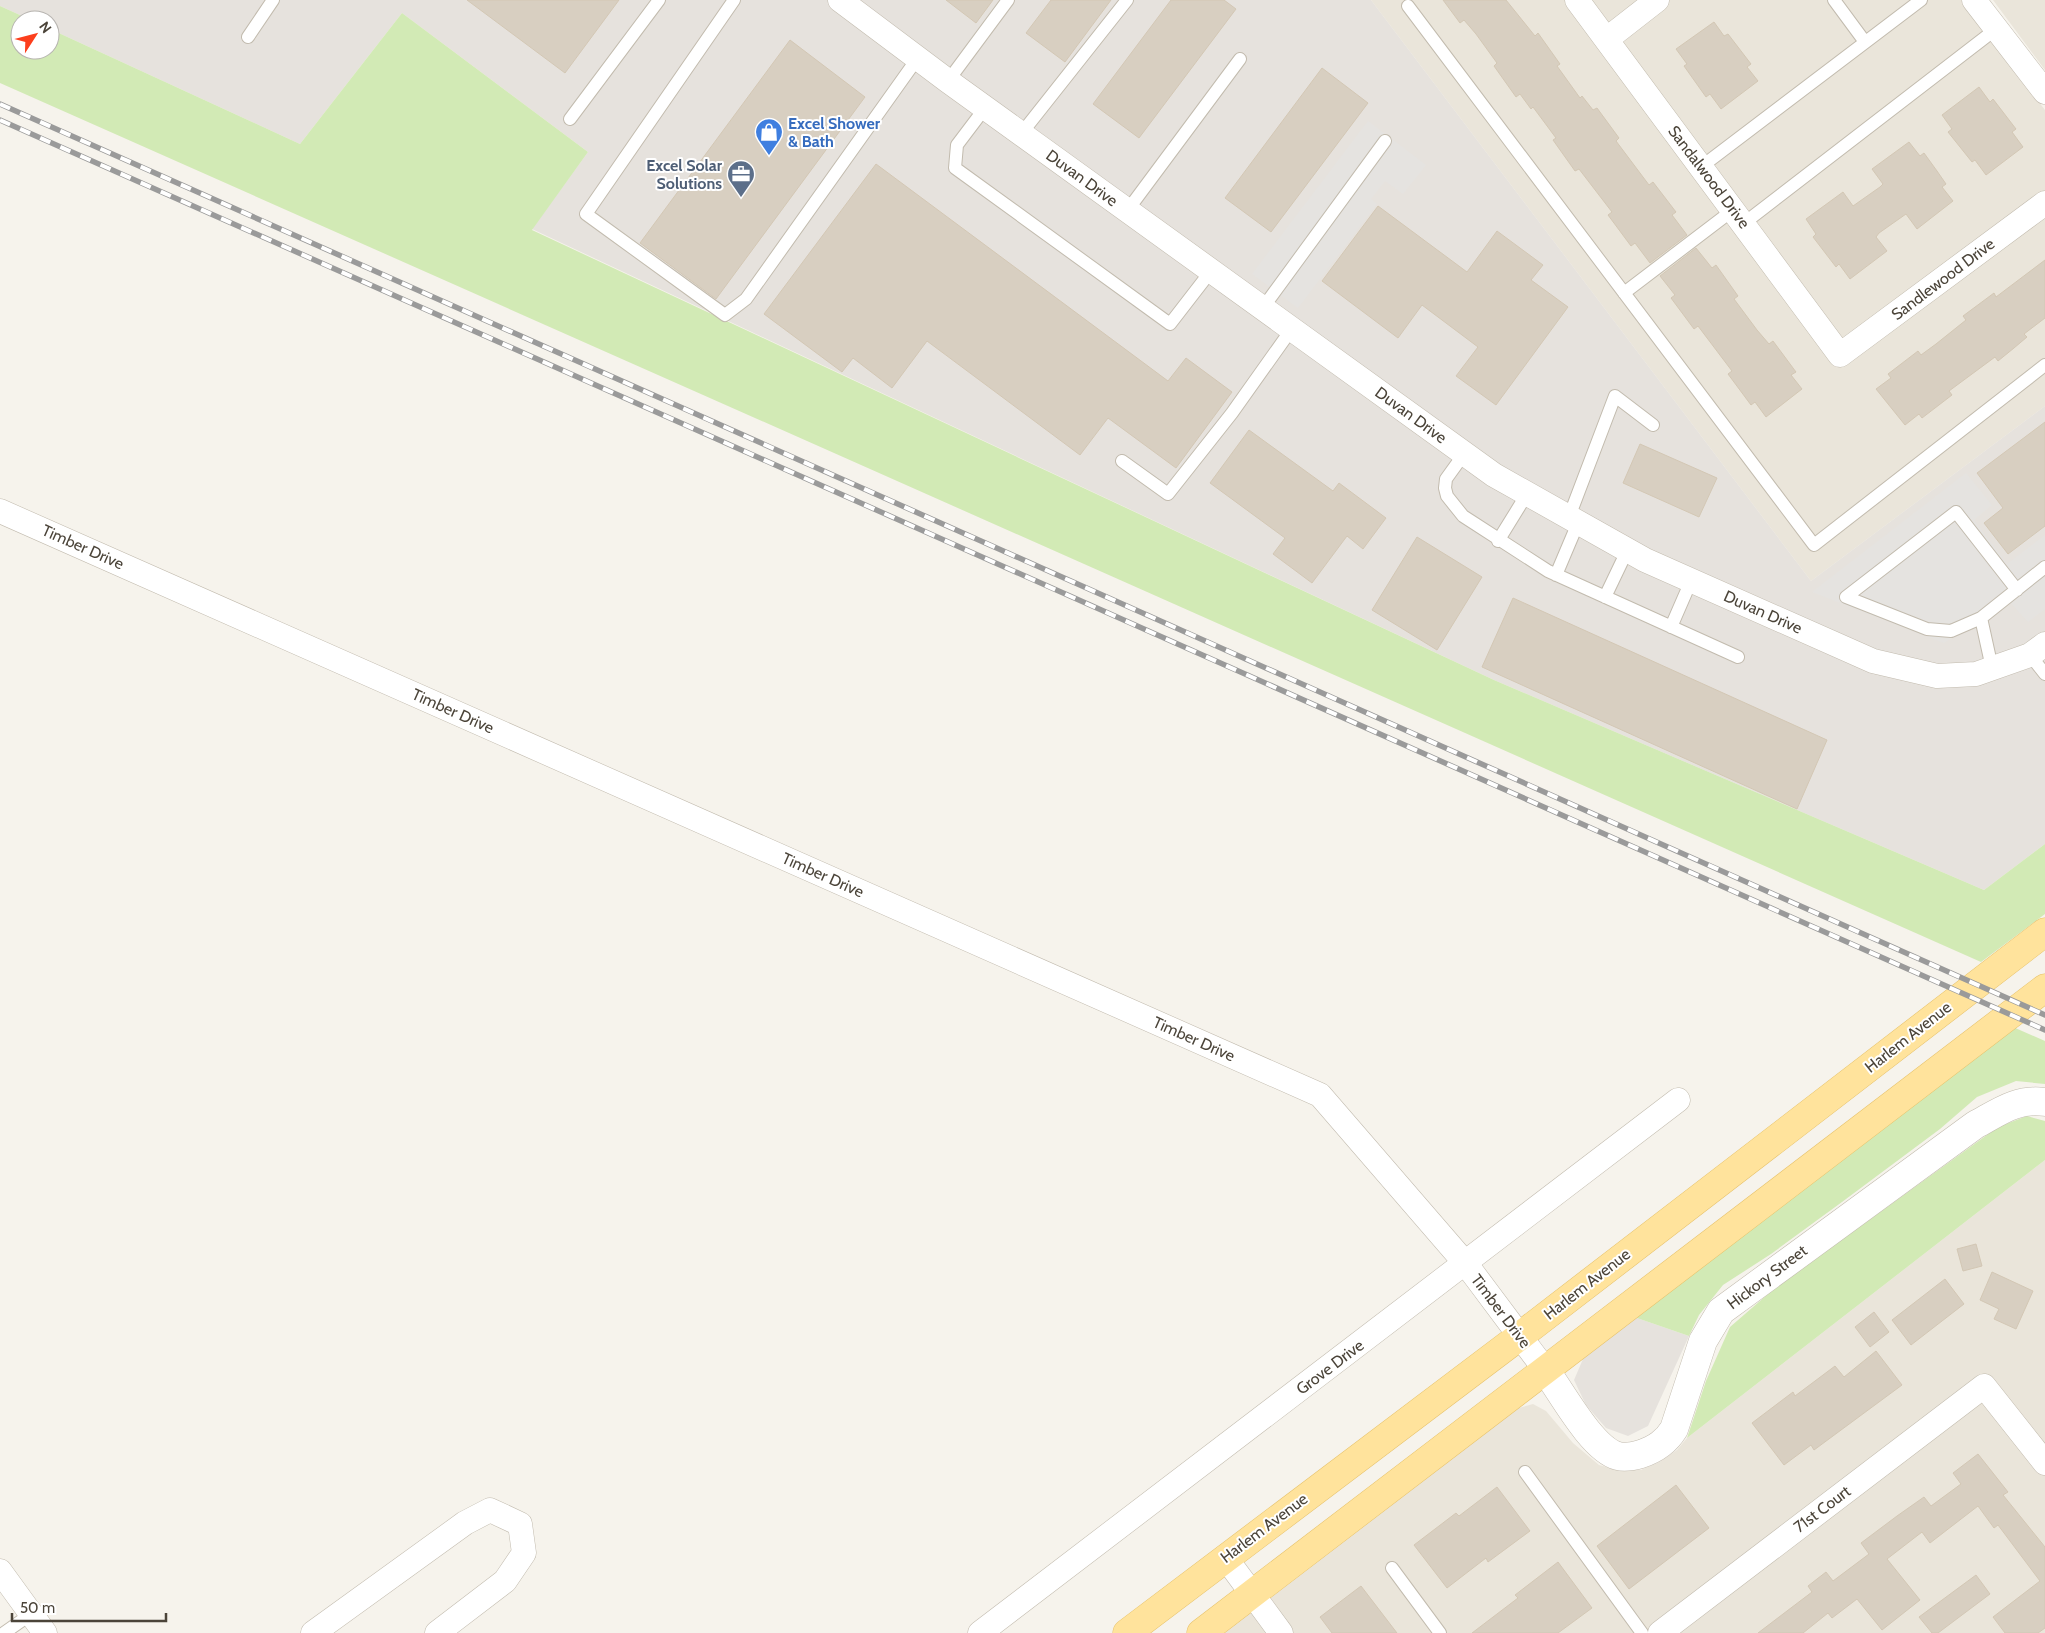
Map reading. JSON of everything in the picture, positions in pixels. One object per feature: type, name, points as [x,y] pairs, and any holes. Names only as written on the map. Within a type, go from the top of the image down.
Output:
[{"type":"main road","name":"Harlem Avenue","points":[[1126,1633],[1520,1336],[2045,932]]},
{"type":"main road","points":[[1201,1633],[2045,988]]},
{"type":"street","name":"Sandalwood Drive","points":[[1577,0],[1840,355]]},
{"type":"street","points":[[1607,39],[1658,0]]},
{"type":"street","points":[[1974,0],[2045,92]]},
{"type":"street","name":"Duvan Drive","points":[[848,2],[917,59],[1464,454],[1494,475],[1627,551],[1873,661],[1937,676],[1976,674],[2038,650]]},
{"type":"street","name":"Sandlewood Drive","points":[[1840,355],[2045,203]]},
{"type":"street","name":"Timber Drive","points":[[0,511],[1320,1095],[1466,1264],[1546,1371]]},
{"type":"street","name":"Grove Drive","points":[[980,1633],[1466,1264],[1678,1100]]},
{"type":"street","name":"Hickory Street","points":[[1546,1371],[1591,1435],[1606,1449],[1618,1456],[1632,1457],[1650,1451],[1667,1440],[1674,1429],[1704,1341],[1721,1311],[1749,1288],[1975,1125],[2003,1109],[2030,1100],[2045,1102]]},
{"type":"street","name":"71st Court","points":[[1660,1633],[1984,1386],[2045,1463]]},
{"type":"street","points":[[313,1633],[474,1518],[490,1510],[520,1524],[524,1553],[505,1581],[437,1633]]},
{"type":"street","points":[[1225,1557],[1281,1633]]},
{"type":"street","points":[[0,1570],[46,1633]]},
{"type":"lane","points":[[248,36],[273,0]]},
{"type":"lane","points":[[570,119],[659,0]]},
{"type":"lane","points":[[734,0],[586,214],[725,315],[746,299],[917,59]]},
{"type":"lane","points":[[948,81],[1008,0]]},
{"type":"lane","points":[[1021,134],[1127,0]]},
{"type":"lane","points":[[1834,0],[1865,42]]},
{"type":"lane","points":[[1700,166],[1921,0]]},
{"type":"lane","points":[[1408,6],[1814,545],[2045,365]]},
{"type":"lane","points":[[1624,293],[1738,217],[1996,29]]},
{"type":"lane","points":[[1127,211],[1240,59]]},
{"type":"lane","points":[[986,108],[957,144],[955,168],[1170,324],[1210,272]]},
{"type":"lane","points":[[1262,309],[1385,141]]},
{"type":"lane","points":[[1122,460],[1168,494],[1232,413],[1291,330]]},
{"type":"lane","points":[[1556,575],[1614,396],[1653,425]]},
{"type":"lane","points":[[1464,454],[1446,479],[1447,496],[1463,516],[1498,541],[1556,575],[1738,657]]},
{"type":"lane","points":[[1498,541],[1527,494]]},
{"type":"lane","points":[[2017,590],[1956,512],[1846,597],[1927,629],[1951,631],[1981,618],[2017,590],[2045,567]]},
{"type":"lane","points":[[1605,597],[1627,551]]},
{"type":"lane","points":[[1671,627],[1691,581]]},
{"type":"lane","points":[[1981,618],[1992,668]]},
{"type":"lane","points":[[2038,650],[2045,674]]},
{"type":"lane","points":[[1525,1472],[1642,1633]]},
{"type":"lane","points":[[1392,1568],[1440,1633]]},
{"type":"lane","points":[[4,1633],[31,1614]]},
{"type":"shaded area","points":[[0,0],[1371,0],[1811,581],[2045,406],[2045,844],[1984,890],[1494,680],[532,229],[588,152],[402,13],[300,144],[60,34],[60,10],[10,11],[0,6]]},
{"type":"shaded area","points":[[1371,0],[1961,0],[2045,110],[2045,406],[1811,581]]},
{"type":"shaded area","points":[[1993,0],[2045,0],[2045,70]]},
{"type":"shaded area","points":[[1368,121],[1426,165],[1403,194],[1385,181],[1371,199],[1377,204],[1298,308],[1252,274]]},
{"type":"shaded area","points":[[1966,473],[1992,505],[1974,520],[2007,564],[2045,535],[2045,609],[2028,622],[2010,602],[1944,643],[1812,592]]},
{"type":"shaded area","points":[[2045,1160],[2045,1633],[1225,1633],[1519,1408],[1533,1404],[1546,1411],[1573,1443],[1599,1465],[1619,1470],[1641,1470],[1659,1462],[1677,1450],[1687,1438]]},
{"type":"shaded area","points":[[1634,1317],[1689,1336],[1648,1426],[1628,1436],[1606,1428],[1586,1405],[1574,1380],[1583,1359]]},
{"type":"green space","points":[[0,6],[10,11],[10,60],[60,60],[60,34],[300,144],[402,13],[588,152],[532,230],[1494,680],[1984,890],[2045,844],[2045,914],[1981,962],[0,83]]},
{"type":"green space","points":[[2013,1027],[2045,1041],[2045,1084],[2016,1081],[1977,1097],[1940,1129],[1842,1202],[1771,1254],[1723,1285],[1699,1315],[1689,1336],[1634,1317]]},
{"type":"green space","points":[[2027,1116],[2045,1121],[2045,1160],[1687,1438],[1706,1381],[1730,1327],[1775,1288],[1998,1127]]},
{"type":"building","points":[[467,0],[619,0],[565,73]]},
{"type":"building","points":[[946,0],[993,0],[976,23]]},
{"type":"building","points":[[1051,0],[1111,0],[1065,62],[1026,33]]},
{"type":"building","points":[[1171,0],[1224,0],[1236,9],[1139,138],[1093,104]]},
{"type":"building","points":[[1443,0],[1506,0],[1535,36],[1538,33],[1560,64],[1557,66],[1580,98],[1582,96],[1593,110],[1597,108],[1619,138],[1616,141],[1649,185],[1653,182],[1676,212],[1672,215],[1687,235],[1650,263],[1635,243],[1631,246],[1608,215],[1612,212],[1579,169],[1575,171],[1553,140],[1556,138],[1533,107],[1531,109],[1520,94],[1516,97],[1494,66],[1497,63],[1476,34],[1464,20],[1460,23]]},
{"type":"building","points":[[1714,22],[1724,36],[1728,34],[1751,64],[1747,67],[1758,81],[1721,109],[1710,94],[1706,97],[1684,66],[1687,64],[1676,49]]},
{"type":"building","points":[[790,40],[865,97],[716,299],[640,243]]},
{"type":"building","points":[[1322,68],[1368,103],[1271,232],[1225,198]]},
{"type":"building","points":[[1979,87],[1990,102],[1993,99],[2016,129],[2012,132],[2023,147],[1986,175],[1975,160],[1972,162],[1948,132],[1952,129],[1942,115]]},
{"type":"building","points":[[1909,142],[1920,156],[1924,153],[1946,184],[1942,187],[1953,201],[1917,229],[1906,214],[1879,233],[1876,237],[1887,251],[1850,279],[1839,264],[1836,267],[1813,237],[1816,234],[1806,219],[1843,192],[1853,206],[1880,187],[1883,184],[1872,169]]},
{"type":"building","points":[[876,164],[1168,381],[1186,358],[1232,392],[1176,468],[1108,418],[1080,455],[927,341],[892,388],[853,358],[842,372],[764,314]]},
{"type":"building","points":[[1378,206],[1467,272],[1497,231],[1543,265],[1531,280],[1568,307],[1496,405],[1456,376],[1478,347],[1422,305],[1398,338],[1322,281]]},
{"type":"building","points":[[1696,248],[1712,268],[1716,265],[1738,296],[1734,299],[1757,330],[1769,344],[1773,341],[1796,372],[1791,375],[1802,389],[1766,417],[1755,402],[1751,405],[1728,374],[1732,371],[1698,326],[1694,329],[1671,298],[1675,295],[1660,276]]},
{"type":"building","points":[[2045,260],[2045,318],[2024,334],[2027,337],[1998,361],[1995,357],[1949,391],[1952,395],[1922,418],[1919,414],[1905,425],[1876,389],[1891,378],[1888,374],[1918,351],[1921,355],[1966,320],[1963,316],[1994,293],[1996,297]]},
{"type":"building","points":[[2045,422],[2045,526],[2008,554],[1984,523],[2003,508],[1977,473]]},
{"type":"building","points":[[1249,430],[1333,491],[1339,483],[1386,518],[1363,549],[1347,536],[1312,583],[1273,554],[1285,538],[1210,483]]},
{"type":"building","points":[[1640,444],[1717,478],[1699,517],[1623,483]]},
{"type":"building","points":[[1417,537],[1482,577],[1437,650],[1372,610]]},
{"type":"building","points":[[1513,598],[1827,740],[1797,809],[1482,667]]},
{"type":"building","points":[[1976,1244],[1982,1266],[1963,1271],[1957,1249]]},
{"type":"building","points":[[1992,1272],[2033,1291],[2016,1329],[1994,1319],[1999,1309],[1980,1300]]},
{"type":"building","points":[[1945,1279],[1964,1304],[1911,1345],[1892,1320]]},
{"type":"building","points":[[1874,1312],[1889,1332],[1870,1347],[1855,1327]]},
{"type":"building","points":[[1876,1351],[1902,1385],[1814,1450],[1811,1445],[1784,1465],[1752,1423],[1793,1392],[1795,1396],[1835,1366],[1844,1377]]},
{"type":"building","points":[[1978,1454],[2008,1492],[2003,1495],[2045,1547],[2045,1628],[2038,1633],[2005,1633],[1993,1617],[2040,1581],[1998,1525],[1994,1528],[1978,1506],[1930,1543],[1922,1532],[1887,1559],[1920,1600],[1882,1630],[1857,1599],[1832,1618],[1828,1613],[1803,1633],[1758,1633],[1812,1592],[1808,1586],[1826,1572],[1833,1581],[1869,1554],[1861,1543],[1897,1516],[1924,1497],[1931,1506],[1961,1484],[1953,1473]]},
{"type":"building","points":[[1676,1485],[1709,1528],[1629,1589],[1597,1546]]},
{"type":"building","points":[[1497,1487],[1530,1531],[1488,1562],[1486,1558],[1447,1588],[1414,1545],[1456,1513],[1459,1516]]},
{"type":"building","points":[[1558,1562],[1592,1608],[1558,1633],[1472,1633],[1518,1598],[1515,1595]]},
{"type":"building","points":[[1976,1575],[1990,1594],[1938,1633],[1932,1633],[1919,1617]]},
{"type":"building","points":[[1361,1586],[1397,1633],[1332,1633],[1320,1617]]},
{"type":"railway","points":[[0,104],[2045,1015]]},
{"type":"railway","points":[[0,120],[2045,1030]]},
{"type":"place","name":"Excel Shower & Bath","points":[[769,156]]},
{"type":"place","name":"Excel Solar Solutions","points":[[741,198]]}]
